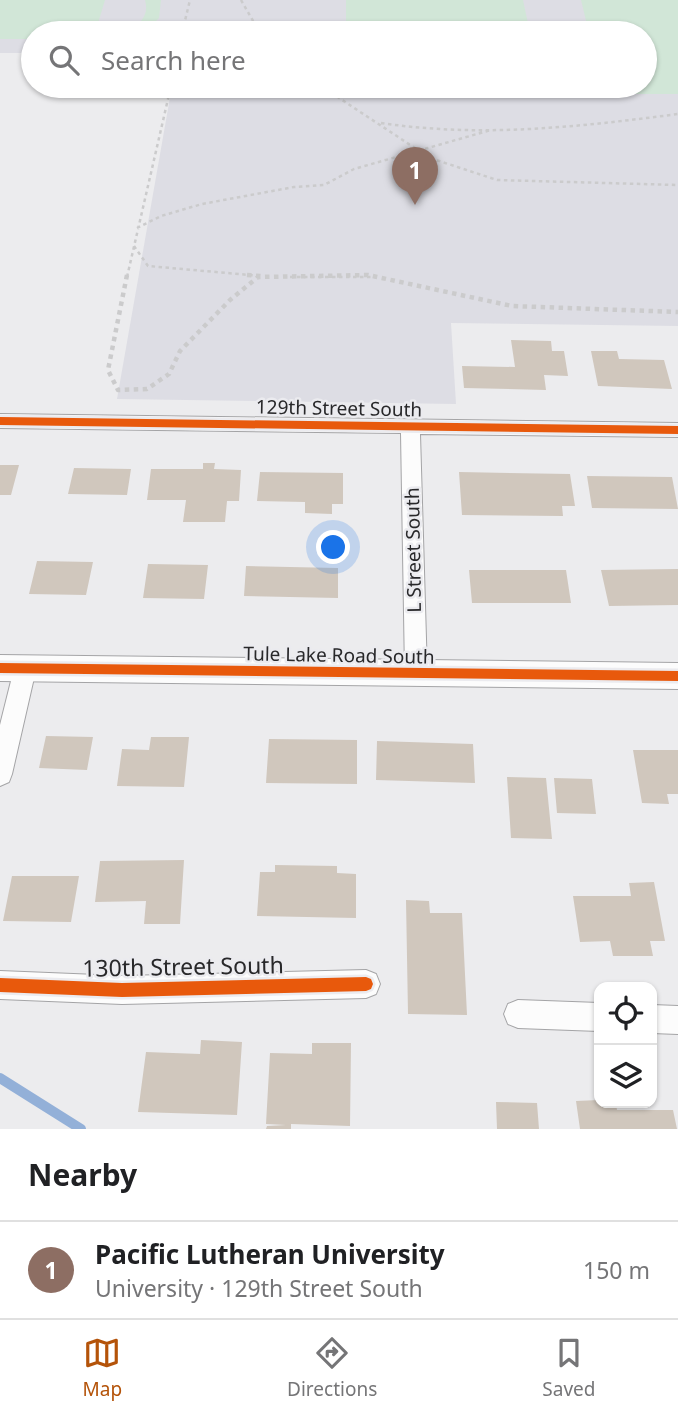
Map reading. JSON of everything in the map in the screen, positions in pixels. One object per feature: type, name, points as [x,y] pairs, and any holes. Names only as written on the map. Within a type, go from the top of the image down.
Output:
[{"type":"street","name":"129th Street South","points":[[0,421],[678,430]]},
{"type":"street","name":"L Street South","points":[[410,426],[416,673]]},
{"type":"street","name":"Tule Lake Road South","points":[[13,669],[678,676]]},
{"type":"street","points":[[0,774],[13,669]]},
{"type":"street","name":"130th Street South","points":[[0,985],[122,990],[366,984]]},
{"type":"street","points":[[518,1014],[594,1017]]},
{"type":"street","points":[[657,1019],[678,1020]]},
{"type":"path","points":[[185,21],[190,0]]},
{"type":"path","points":[[241,0],[253,21]]},
{"type":"path","points":[[168,98],[136,229],[108,370],[118,390],[147,389],[169,374],[180,351],[230,300],[258,277],[368,275],[512,306],[678,312]]},
{"type":"path","points":[[339,98],[430,158],[497,180],[678,184]]},
{"type":"path","points":[[376,122],[411,128],[532,130],[678,114]]},
{"type":"path","points":[[136,229],[161,216],[202,204],[295,187],[324,185],[354,169],[491,130]]},
{"type":"path","points":[[133,245],[148,266],[267,277]]},
{"type":"shaded area","points":[[0,0],[678,0],[678,326],[451,323],[456,404],[117,399],[170,98],[657,98],[657,21],[21,21],[21,53],[0,53]]},
{"type":"green space","points":[[0,0],[105,0],[99,21],[21,21],[21,39],[0,39]]},
{"type":"green space","points":[[145,0],[161,0],[159,18],[156,21],[141,21],[146,6]]},
{"type":"green space","points":[[346,0],[523,0],[527,21],[346,21]]},
{"type":"green space","points":[[581,0],[678,0],[678,94],[657,94],[657,21],[586,21]]},
{"type":"building","points":[[511,340],[551,341],[552,351],[564,351],[568,376],[544,375],[546,390],[464,388],[462,366],[515,367]]},
{"type":"building","points":[[591,351],[617,351],[619,359],[664,360],[672,389],[598,386]]},
{"type":"building","points":[[203,463],[215,463],[214,469],[241,470],[239,501],[227,501],[225,522],[183,522],[186,500],[147,500],[151,469],[203,469]]},
{"type":"building","points":[[0,465],[19,465],[11,495],[0,495]]},
{"type":"building","points":[[74,468],[131,469],[127,495],[68,494]]},
{"type":"building","points":[[260,472],[343,473],[343,504],[332,504],[332,514],[305,513],[305,502],[257,501]]},
{"type":"building","points":[[459,472],[570,474],[575,506],[562,506],[563,516],[462,515]]},
{"type":"building","points":[[587,476],[672,477],[678,509],[592,508]]},
{"type":"building","points":[[37,561],[93,562],[86,595],[29,594]]},
{"type":"building","points":[[148,564],[208,565],[204,599],[143,598]]},
{"type":"building","points":[[246,566],[338,568],[338,598],[244,596]]},
{"type":"building","points":[[678,569],[678,605],[609,606],[601,570]]},
{"type":"building","points":[[469,570],[566,570],[571,603],[472,603]]},
{"type":"building","points":[[46,736],[93,737],[87,770],[39,768]]},
{"type":"building","points":[[151,737],[189,737],[184,787],[117,786],[122,749],[149,750]]},
{"type":"building","points":[[269,739],[357,740],[357,784],[266,783]]},
{"type":"building","points":[[377,741],[473,744],[475,783],[376,780]]},
{"type":"building","points":[[633,750],[678,750],[678,794],[667,794],[669,804],[642,803]]},
{"type":"building","points":[[507,777],[546,778],[552,839],[511,838]]},
{"type":"building","points":[[554,778],[592,779],[596,814],[557,813]]},
{"type":"building","points":[[184,860],[180,924],[144,924],[146,901],[95,902],[100,861]]},
{"type":"building","points":[[275,865],[337,866],[337,873],[356,874],[356,918],[257,916],[260,872],[275,872]]},
{"type":"building","points":[[12,876],[79,876],[71,922],[3,921]]},
{"type":"building","points":[[654,882],[665,941],[650,941],[653,956],[613,956],[610,941],[580,942],[573,896],[631,896],[629,883]]},
{"type":"building","points":[[406,900],[429,901],[430,913],[462,913],[467,1015],[408,1014]]},
{"type":"building","points":[[201,1040],[242,1042],[237,1115],[138,1112],[146,1052],[200,1054]]},
{"type":"building","points":[[312,1043],[351,1043],[350,1126],[291,1124],[291,1129],[266,1129],[267,1126],[286,1125],[266,1124],[270,1053],[312,1054]]},
{"type":"building","points":[[594,1100],[594,1108],[673,1110],[677,1129],[580,1129],[576,1101]]},
{"type":"building","points":[[496,1102],[537,1103],[539,1129],[497,1129]]},
{"type":"waterway","points":[[0,1078],[81,1129]]},
{"type":"cycle path","points":[[0,421],[678,430]]},
{"type":"cycle path","points":[[0,668],[678,676]]},
{"type":"cycle path","points":[[0,985],[122,990],[366,984]]},
{"type":"place","name":"Pacific Lutheran University","points":[[415,205]]}]
